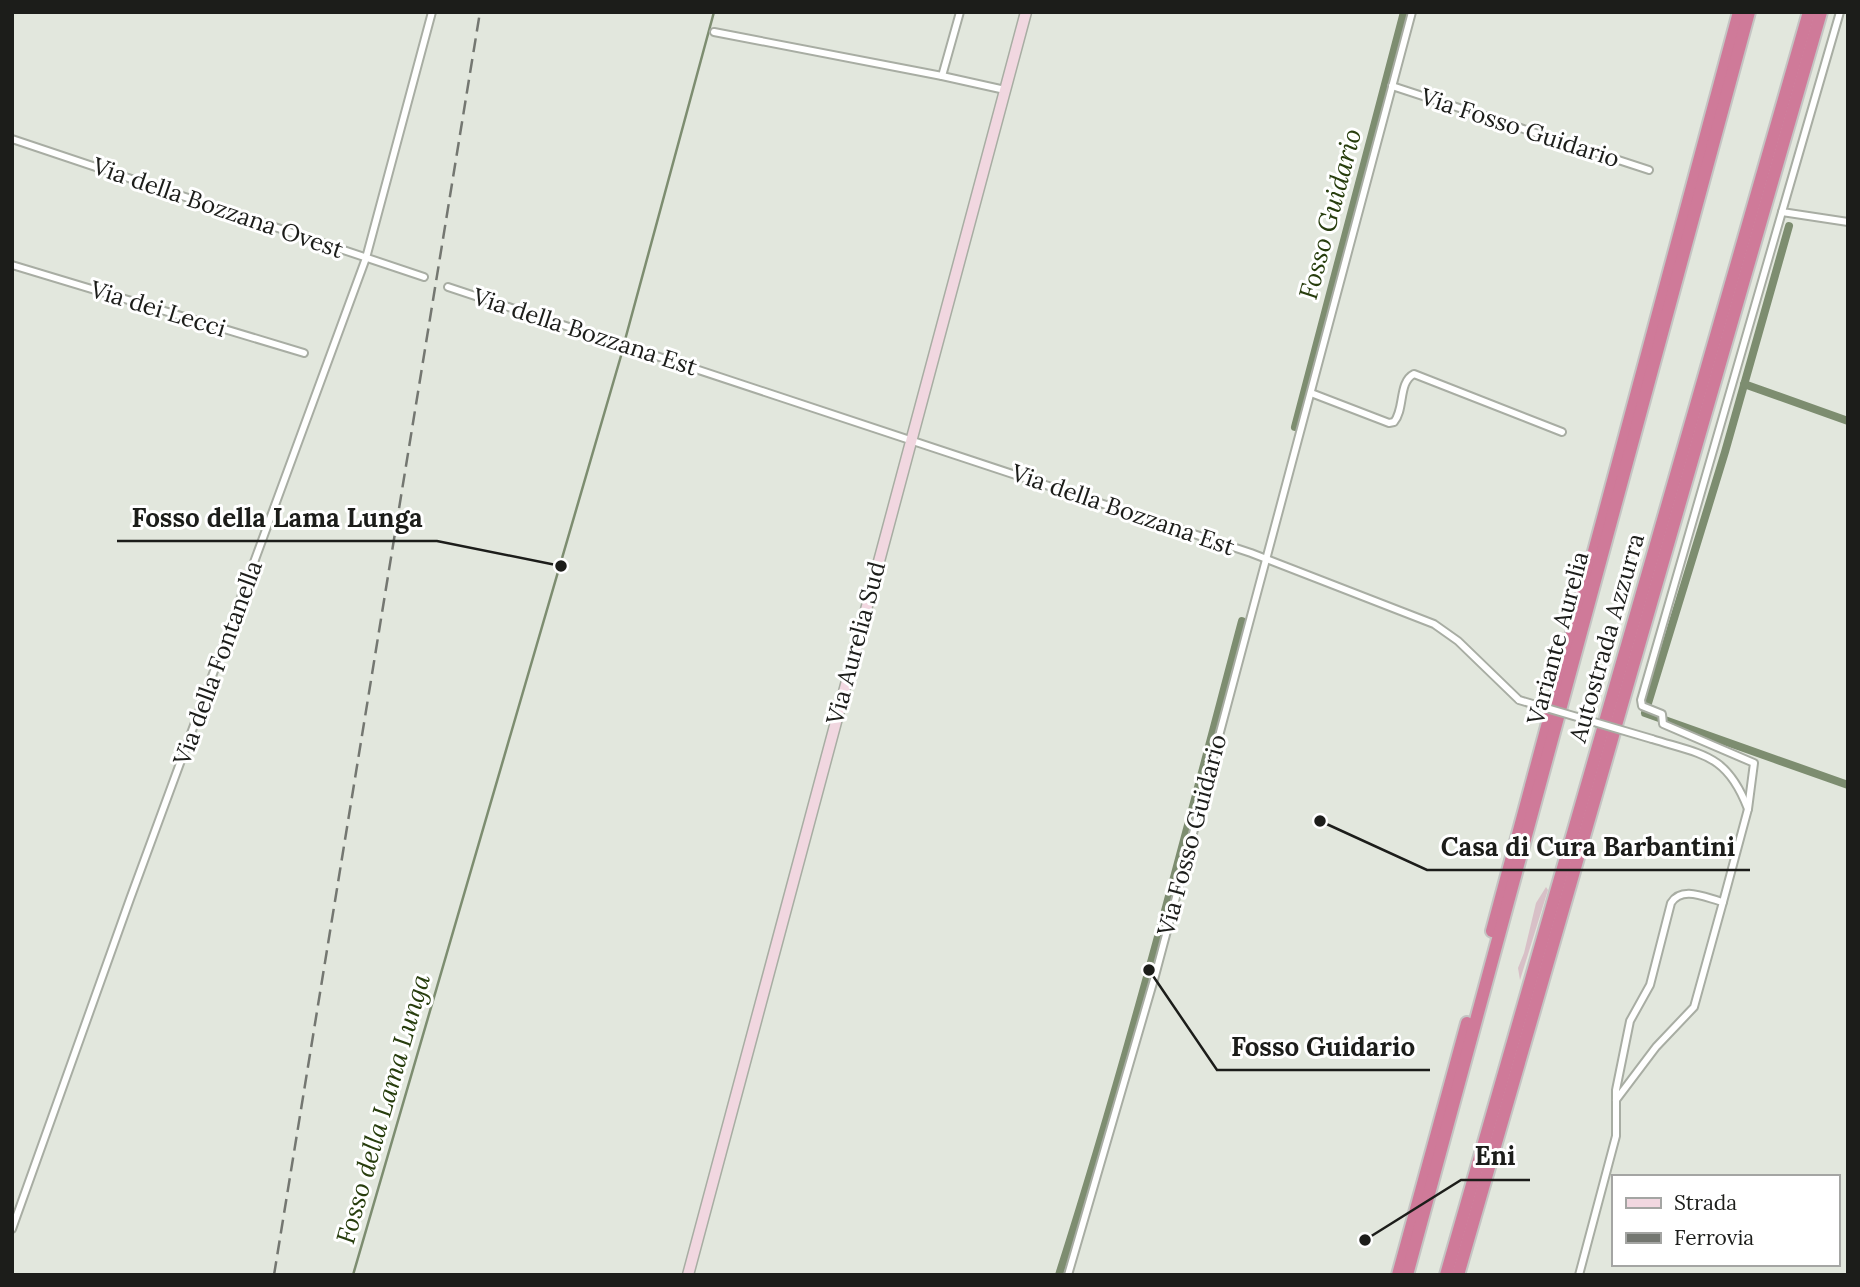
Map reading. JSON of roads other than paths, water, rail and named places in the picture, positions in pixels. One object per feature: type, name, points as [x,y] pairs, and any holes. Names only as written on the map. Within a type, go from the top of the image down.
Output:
[{"type":"highway","name":"Variante Aurelia","points":[[1398,1275],[1739,12]]},
{"type":"highway","name":"Variante Aurelia","points":[[1407,1275],[1749,12]]},
{"type":"highway","name":"Autostrada Azzurra","points":[[1446,1275],[1810,12]]},
{"type":"highway","name":"Autostrada Azzurra","points":[[1458,1275],[1821,12]]},
{"type":"main road","name":"Via Aurelia Sud","points":[[688,1275],[1026,12]]},
{"type":"street","name":"Via della Fontanella","points":[[12,1229],[125,912],[366,258],[432,12]]},
{"type":"street","points":[[942,76],[960,12]]},
{"type":"street","name":"Via Fosso Guidario","points":[[1068,1275],[1114,1125],[1412,12]]},
{"type":"street","points":[[1616,1100],[1656,1047],[1694,1007],[1748,809],[1754,763],[1664,720],[1642,706],[1642,693],[1840,12]]},
{"type":"street","points":[[714,32],[1005,90]]},
{"type":"street","name":"Via Fosso Guidario","points":[[1392,86],[1648,170]]},
{"type":"street","name":"Via della Bozzana Ovest","points":[[12,139],[424,277]]},
{"type":"street","points":[[1782,212],[1848,222]]},
{"type":"street","name":"Via dei Lecci","points":[[12,265],[304,353]]},
{"type":"street","name":"Via della Bozzana Est","points":[[448,287],[1267,558],[1434,624],[1458,641],[1519,700],[1715,759],[1739,785],[1748,809]]},
{"type":"street","points":[[1311,393],[1389,423],[1399,416],[1406,381],[1414,374],[1562,432]]},
{"type":"street","points":[[1579,1275],[1616,1136],[1616,1100],[1630,1021],[1650,985],[1671,902],[1675,896],[1686,892],[1723,902]]},
{"type":"waterway","name":"Fosso della Lama Lunga","points":[[625,340],[714,12]]},
{"type":"waterway","name":"Fosso Guidario","points":[[1295,427],[1404,12]]},
{"type":"waterway","points":[[1789,226],[1725,452],[1645,713],[1848,785]]},
{"type":"waterway","name":"Fosso della Lama Lunga","points":[[353,1275],[623,349]]},
{"type":"waterway","points":[[1744,384],[1848,421]]},
{"type":"waterway","name":"Fosso Guidario","points":[[1059,1275],[1132,1031],[1242,621]]},
{"type":"railway","points":[[274,1275],[480,12]]},
{"type":"place","name":"Fosso della Lama Lunga","points":[[561,566]]},
{"type":"place","name":"Casa di Cura Barbantini","points":[[1320,821]]},
{"type":"place","name":"Fosso Guidario","points":[[1149,970]]},
{"type":"place","name":"Eni","points":[[1365,1240]]}]
